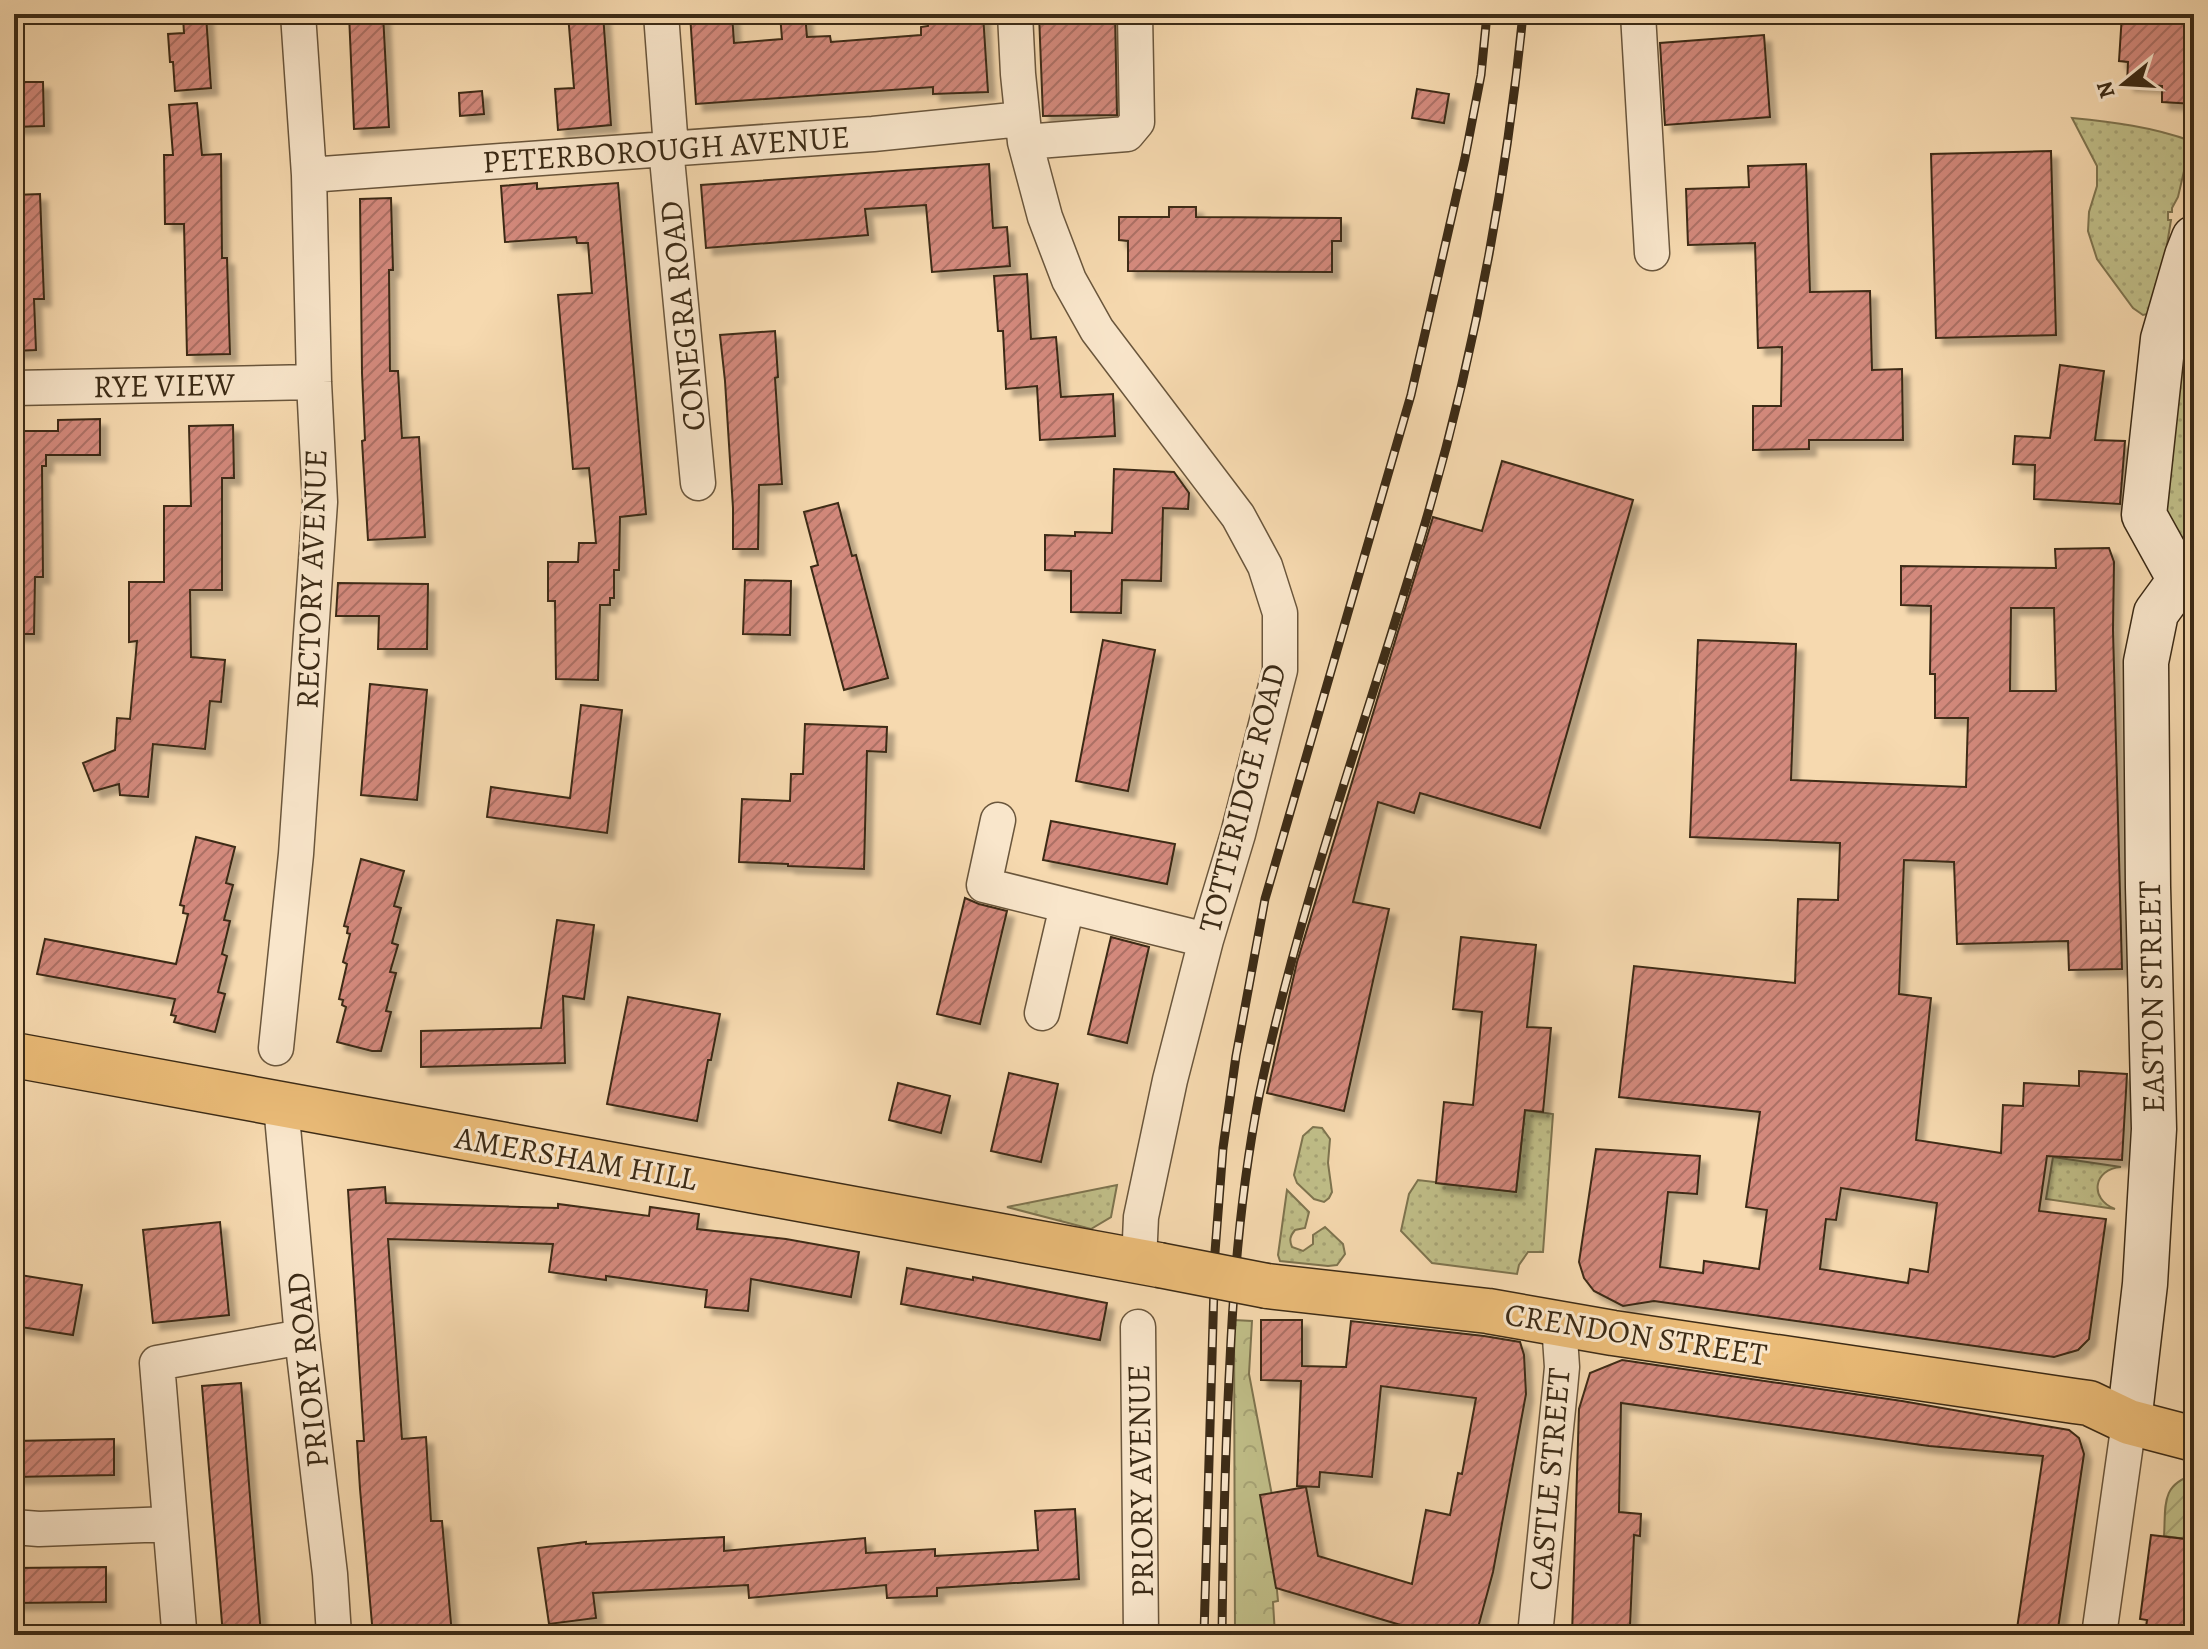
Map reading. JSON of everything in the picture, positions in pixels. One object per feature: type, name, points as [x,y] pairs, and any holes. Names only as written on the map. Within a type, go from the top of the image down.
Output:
[{"type":"main road","name":"AMERSHAM HILL","points":[[14,1055],[1149,1263]]},
{"type":"main road","name":"CRENDON STREET","points":[[1149,1263],[1297,1291],[1488,1311],[1628,1335],[2089,1403],[2129,1422],[2194,1439]]},
{"type":"street","name":"RECTORY AVENUE","points":[[276,1048],[296,854],[320,502],[309,175],[298,14]]},
{"type":"street","name":"CONEGRA ROAD","points":[[661,14],[668,148],[698,483]]},
{"type":"street","name":"TOTTERIDGE ROAD","points":[[1015,14],[1024,130],[1045,217],[1069,280],[1097,330],[1238,516],[1265,566],[1280,613],[1280,670],[1170,1080],[1141,1217],[1149,1263]]},
{"type":"street","name":"PETERBOROUGH AVENUE","points":[[309,175],[873,134],[1024,130],[1127,134],[1137,122],[1135,14]]},
{"type":"street","points":[[1638,14],[1652,253]]},
{"type":"street","name":"EASTON STREET","points":[[2129,1422],[2145,1284],[2154,1129],[2146,662],[2156,613],[2187,575],[2144,515],[2163,339],[2194,238]]},
{"type":"street","name":"RYE VIEW","points":[[14,388],[314,382]]},
{"type":"street","points":[[998,820],[984,885],[1206,940]]},
{"type":"street","points":[[1042,1013],[1067,906]]},
{"type":"street","name":"PRIORY ROAD","points":[[281,1105],[334,1635]]},
{"type":"street","name":"CASTLE STREET","points":[[1535,1635],[1562,1367],[1559,1323]]},
{"type":"street","name":"PRIORY AVENUE","points":[[1138,1327],[1141,1635]]},
{"type":"street","points":[[179,1629],[157,1363],[302,1337]]},
{"type":"street","points":[[2099,1635],[2129,1422]]},
{"type":"street","points":[[14,1527],[39,1529],[170,1524]]},
{"type":"green space","points":[[2072,118],[2133,126],[2191,141],[2178,197],[2172,212],[2168,212],[2168,220],[2171,220],[2156,312],[2143,315],[2133,308],[2097,259],[2088,231],[2089,212],[2097,186],[2097,166]]},
{"type":"green space","points":[[2194,287],[2194,537],[2180,538],[2170,531],[2155,508]]},
{"type":"green space","points":[[1525,1110],[1553,1114],[1543,1252],[1528,1252],[1517,1274],[1432,1263],[1401,1231],[1409,1194],[1418,1180],[1516,1192]]},
{"type":"green space","points":[[1313,1127],[1322,1128],[1330,1139],[1328,1163],[1332,1192],[1324,1202],[1314,1199],[1297,1183],[1294,1175],[1303,1136]]},
{"type":"green space","points":[[2053,1157],[2121,1167],[2105,1173],[2098,1185],[2101,1198],[2115,1209],[2046,1199]]},
{"type":"green space","points":[[1117,1185],[1111,1217],[1091,1229],[1007,1207]]},
{"type":"green space","points":[[1287,1190],[1309,1212],[1305,1228],[1292,1234],[1292,1247],[1303,1251],[1313,1244],[1313,1235],[1325,1227],[1343,1244],[1345,1254],[1337,1265],[1280,1261],[1278,1255]]},
{"type":"green space","points":[[1234,1320],[1252,1321],[1249,1374],[1274,1506],[1269,1507],[1278,1601],[1273,1602],[1275,1635],[1235,1635]]},
{"type":"green space","points":[[2194,1475],[2194,1540],[2164,1536],[2165,1506],[2170,1491],[2175,1484]]},
{"type":"building","points":[[349,14],[383,14],[389,127],[354,129]]},
{"type":"building","points":[[568,14],[603,14],[611,125],[558,130],[555,89],[574,88]]},
{"type":"building","points":[[690,14],[732,14],[734,43],[782,39],[780,14],[805,14],[807,37],[830,36],[831,42],[921,35],[921,27],[928,26],[927,14],[983,14],[988,92],[933,94],[933,87],[696,104]]},
{"type":"building","points":[[1039,14],[1115,14],[1117,115],[1043,116]]},
{"type":"building","points":[[2122,14],[2194,14],[2194,104],[2162,102],[2162,86],[2127,84],[2128,62],[2119,61]]},
{"type":"building","points":[[206,15],[211,88],[175,91],[168,34],[184,33],[183,17]]},
{"type":"building","points":[[1764,35],[1770,117],[1665,125],[1660,43]]},
{"type":"building","points":[[14,82],[43,82],[44,126],[14,127]]},
{"type":"building","points":[[1417,89],[1449,94],[1444,123],[1412,118]]},
{"type":"building","points":[[482,91],[484,114],[460,116],[459,93]]},
{"type":"building","points":[[197,103],[202,155],[221,154],[222,258],[227,258],[230,354],[187,355],[184,224],[165,224],[164,155],[173,155],[169,105]]},
{"type":"building","points":[[2051,151],[2056,335],[1936,338],[1931,154]]},
{"type":"building","points":[[989,164],[993,228],[1007,227],[1010,266],[932,272],[926,205],[865,209],[868,235],[706,248],[701,185]]},
{"type":"building","points":[[1806,164],[1810,292],[1870,291],[1872,370],[1902,369],[1903,440],[1809,440],[1809,449],[1753,450],[1753,406],[1781,406],[1782,347],[1758,348],[1755,243],[1688,245],[1686,189],[1749,187],[1748,166]]},
{"type":"building","points":[[537,183],[537,189],[618,183],[646,514],[620,517],[619,570],[614,570],[614,598],[610,598],[610,605],[600,605],[598,680],[556,679],[555,601],[548,601],[548,562],[578,562],[579,543],[596,543],[589,468],[573,469],[558,295],[592,293],[588,243],[577,243],[576,237],[505,242],[501,186]]},
{"type":"building","points":[[40,194],[44,299],[34,299],[36,350],[14,351],[14,195]]},
{"type":"building","points":[[391,198],[393,270],[389,270],[390,371],[398,371],[402,438],[419,437],[425,537],[368,540],[362,441],[365,440],[360,199]]},
{"type":"building","points":[[1169,207],[1196,207],[1196,217],[1341,218],[1341,241],[1332,241],[1332,272],[1128,271],[1128,241],[1119,240],[1119,217],[1169,217]]},
{"type":"building","points":[[1027,274],[1031,339],[1056,337],[1061,397],[1113,394],[1115,436],[1040,440],[1037,386],[1006,389],[1003,331],[998,331],[994,276]]},
{"type":"building","points":[[775,331],[782,484],[759,485],[758,549],[733,549],[733,508],[720,335]]},
{"type":"building","points":[[2060,365],[2104,371],[2095,440],[2125,441],[2120,504],[2034,499],[2035,465],[2013,464],[2015,436],[2050,438]]},
{"type":"building","points":[[100,419],[100,455],[46,455],[46,466],[42,466],[43,577],[35,577],[34,634],[14,634],[14,431],[58,431],[58,420]]},
{"type":"building","points":[[233,425],[234,478],[222,478],[222,590],[190,590],[191,657],[225,660],[221,702],[210,701],[205,749],[153,744],[148,797],[120,795],[119,784],[94,791],[83,763],[115,750],[117,718],[130,719],[137,641],[129,642],[129,582],[164,582],[164,506],[191,506],[189,426]]},
{"type":"building","points":[[1502,461],[1633,500],[1540,828],[1420,793],[1414,813],[1378,802],[1353,902],[1389,909],[1344,1111],[1267,1093],[1297,962],[1433,517],[1482,531]]},
{"type":"building","points":[[1114,469],[1174,472],[1189,493],[1188,509],[1163,508],[1161,581],[1122,580],[1121,613],[1071,612],[1071,571],[1045,570],[1045,535],[1112,533]]},
{"type":"building","points":[[838,503],[852,556],[856,555],[888,678],[844,690],[811,567],[818,565],[804,512]]},
{"type":"building","points":[[2109,548],[2114,562],[2122,969],[2069,970],[2068,941],[1957,944],[1954,862],[1904,860],[1899,994],[1931,998],[1916,1140],[2001,1153],[2003,1105],[2023,1106],[2024,1083],[2079,1086],[2079,1071],[2127,1074],[2122,1160],[2047,1156],[2039,1211],[2106,1219],[2089,1339],[2078,1350],[2054,1357],[1654,1301],[1623,1306],[1594,1291],[1584,1278],[1579,1262],[1596,1149],[1700,1156],[1697,1194],[1668,1192],[1660,1267],[1703,1273],[1704,1261],[1759,1269],[1767,1210],[1746,1207],[1760,1112],[1619,1097],[1634,966],[1795,983],[1798,899],[1838,900],[1840,843],[1690,837],[1698,640],[1796,644],[1791,780],[1966,787],[1968,718],[1935,718],[1935,674],[1930,674],[1931,606],[1901,605],[1901,566],[2056,568],[2055,549]],"holes":[[[2011,608],[2054,608],[2056,691],[2010,691]],[[1841,1188],[1937,1203],[1928,1272],[1910,1269],[1908,1283],[1820,1269],[1826,1219],[1836,1220]]]},
{"type":"building","points":[[745,580],[791,581],[790,635],[743,634]]},
{"type":"building","points":[[338,583],[428,584],[427,649],[378,649],[379,616],[336,616]]},
{"type":"building","points":[[1103,640],[1155,650],[1128,791],[1076,781]]},
{"type":"building","points":[[370,684],[427,690],[417,800],[361,795]]},
{"type":"building","points":[[581,705],[622,710],[607,833],[487,817],[491,787],[570,798]]},
{"type":"building","points":[[805,724],[887,727],[886,752],[867,751],[864,869],[739,862],[742,799],[790,801],[791,774],[803,774]]},
{"type":"building","points":[[1051,821],[1175,844],[1167,884],[1043,860]]},
{"type":"building","points":[[196,837],[235,847],[226,883],[233,885],[224,920],[230,921],[222,954],[227,956],[218,992],[225,994],[215,1032],[174,1022],[176,1016],[171,1015],[175,999],[37,974],[45,939],[176,964],[188,914],[183,913],[184,906],[180,905]]},
{"type":"building","points":[[361,859],[404,871],[394,906],[401,908],[392,943],[398,945],[390,972],[396,973],[386,1011],[391,1012],[381,1051],[337,1042],[346,1007],[339,999],[350,934],[347,933],[348,927],[344,926]]},
{"type":"building","points":[[965,898],[1007,911],[980,1024],[937,1014]]},
{"type":"building","points":[[557,920],[594,925],[584,999],[563,996],[565,1063],[421,1067],[421,1031],[541,1028]]},
{"type":"building","points":[[1111,937],[1149,947],[1127,1043],[1088,1034]]},
{"type":"building","points":[[1461,937],[1536,945],[1527,1027],[1551,1028],[1543,1112],[1525,1110],[1516,1192],[1436,1183],[1444,1102],[1473,1105],[1482,1012],[1453,1009]]},
{"type":"building","points":[[628,997],[720,1014],[697,1121],[607,1104]]},
{"type":"building","points":[[1009,1073],[1058,1084],[1041,1162],[991,1151]]},
{"type":"building","points":[[898,1083],[950,1096],[941,1133],[889,1120]]},
{"type":"building","points":[[385,1187],[386,1203],[558,1208],[558,1204],[649,1216],[650,1207],[699,1214],[697,1229],[786,1239],[859,1252],[851,1297],[751,1279],[748,1311],[705,1307],[707,1290],[606,1276],[606,1280],[549,1272],[553,1244],[388,1239],[402,1439],[426,1437],[431,1521],[442,1521],[452,1635],[373,1635],[357,1441],[364,1441],[348,1190]]},
{"type":"building","points":[[220,1222],[229,1315],[153,1323],[143,1230]]},
{"type":"building","points":[[907,1268],[973,1280],[973,1277],[1107,1303],[1100,1340],[901,1304]]},
{"type":"building","points":[[14,1274],[82,1285],[73,1335],[14,1326]]},
{"type":"building","points":[[1261,1320],[1302,1320],[1302,1366],[1346,1367],[1351,1321],[1520,1342],[1524,1355],[1526,1394],[1493,1572],[1476,1635],[1412,1635],[1414,1629],[1276,1588],[1260,1495],[1306,1487],[1318,1556],[1412,1584],[1426,1510],[1450,1515],[1458,1473],[1462,1474],[1476,1398],[1381,1386],[1372,1477],[1320,1472],[1319,1487],[1297,1486],[1301,1381],[1261,1380]]},
{"type":"building","points":[[1622,1360],[1902,1401],[2069,1430],[2079,1438],[2084,1454],[2057,1635],[2016,1635],[2043,1456],[1929,1446],[1621,1403],[1619,1512],[1641,1514],[1640,1536],[1634,1535],[1630,1626],[1624,1626],[1623,1635],[1572,1635],[1579,1409],[1590,1373]]},
{"type":"building","points":[[241,1383],[261,1635],[223,1635],[202,1386]]},
{"type":"building","points":[[114,1439],[114,1475],[14,1477],[14,1441]]},
{"type":"building","points":[[1075,1509],[1079,1579],[937,1588],[937,1596],[887,1598],[886,1585],[749,1598],[748,1585],[593,1593],[596,1618],[549,1624],[538,1548],[586,1542],[724,1537],[724,1551],[865,1538],[866,1553],[935,1549],[935,1556],[1038,1550],[1035,1511]]},
{"type":"building","points":[[2151,1535],[2194,1540],[2194,1626],[2190,1625],[2189,1635],[2145,1635],[2147,1620],[2140,1619]]},
{"type":"building","points":[[106,1567],[106,1602],[14,1603],[14,1568]]},
{"type":"railway","points":[[1204,1635],[1215,1252],[1223,1148],[1236,1056],[1265,899],[1411,395],[1465,158],[1481,75],[1487,14]]},
{"type":"railway","points":[[1222,1635],[1228,1394],[1234,1294],[1243,1195],[1259,1096],[1315,878],[1426,520],[1459,396],[1497,206],[1523,14]]}]
